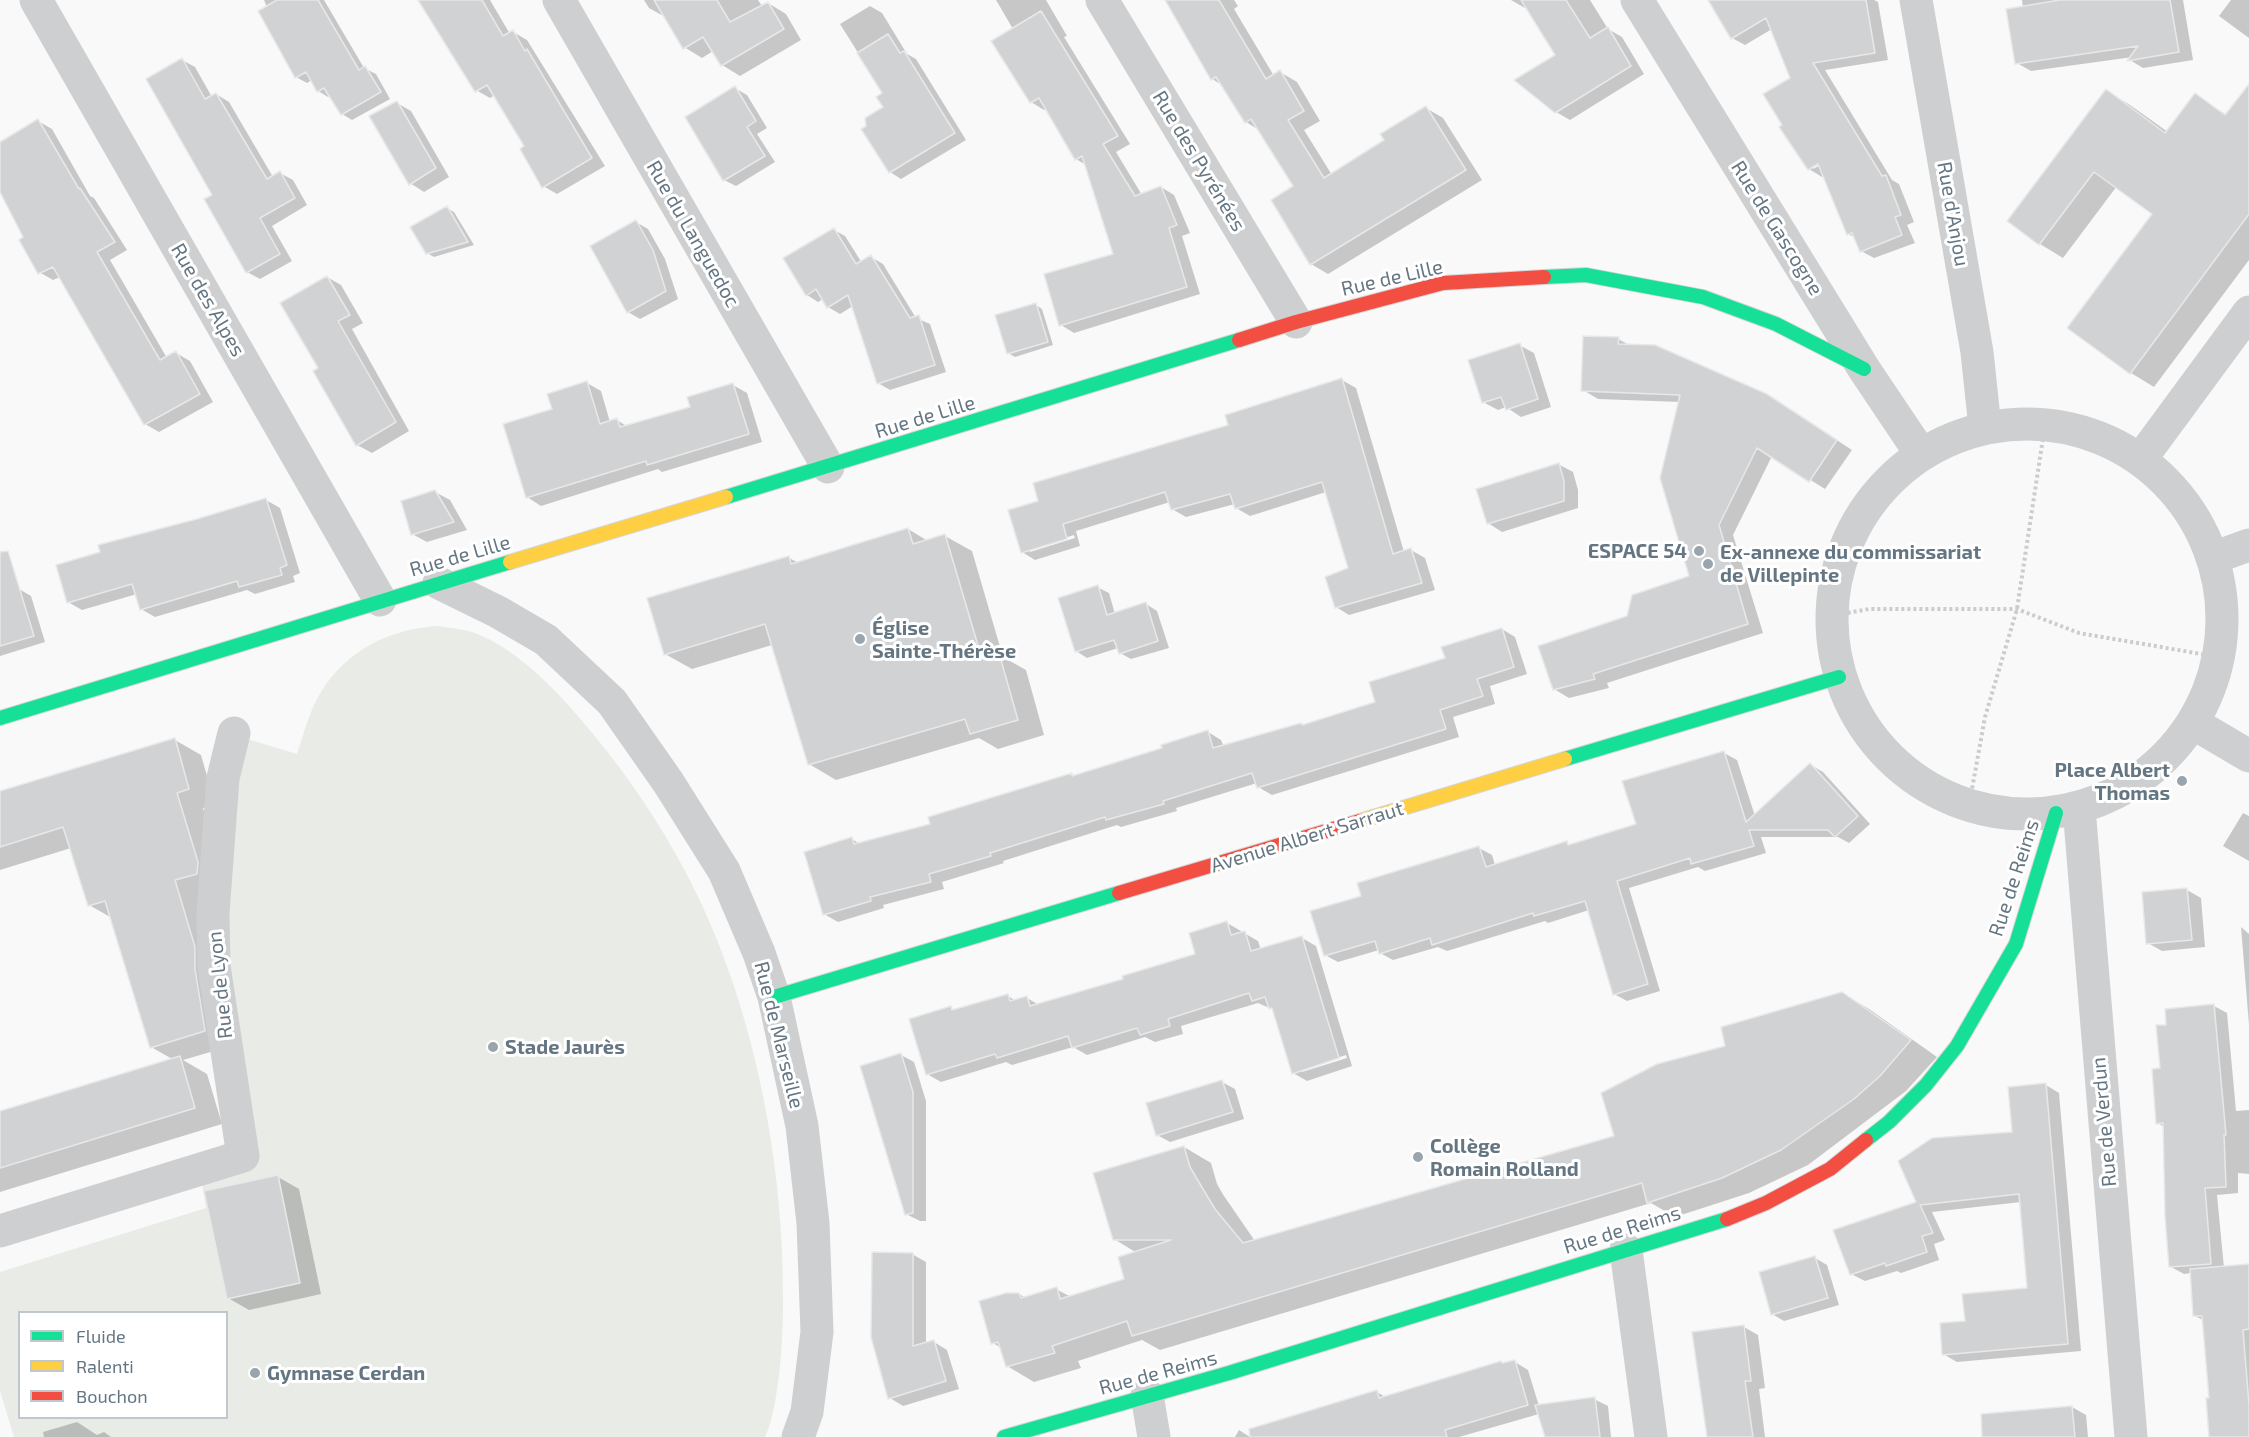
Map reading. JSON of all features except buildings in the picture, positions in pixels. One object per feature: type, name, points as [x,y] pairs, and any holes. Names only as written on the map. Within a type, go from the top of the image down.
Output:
[{"type":"street","name":"Rue des Alpes","points":[[36,0],[380,600]]},
{"type":"street","name":"Rue du Languedoc","points":[[559,0],[828,467]]},
{"type":"street","name":"Rue des Pyrénées","points":[[1102,0],[1296,322]]},
{"type":"street","name":"Rue de Gascogne","points":[[1637,0],[1864,369],[1922,454]]},
{"type":"street","name":"Rue d'Anjou","points":[[1916,0],[1977,352],[1985,428]]},
{"type":"street","name":"Rue de Lille","points":[[0,718],[380,600],[828,467],[1296,322],[1443,284],[1586,275],[1703,297],[1776,324],[1864,369]]},
{"type":"street","points":[[2140,460],[2249,312]]},
{"type":"street","points":[[2015,424],[2045,425],[2095,436],[2140,460],[2171,487],[2196,520],[2213,558],[2222,607],[2219,657],[2209,691],[2193,723],[2163,760],[2124,789],[2067,810],[2012,814],[1970,806],[1912,778],[1868,734],[1839,676],[1830,616],[1842,554],[1868,507],[1874,497],[1922,454],[1952,438],[1985,428],[2015,424]]},
{"type":"street","points":[[2213,558],[2249,545]]},
{"type":"street","name":"Rue de Marseille","points":[[439,583],[498,612],[546,640],[612,702],[668,782],[724,871],[759,953],[774,998],[802,1126],[813,1223],[817,1332],[807,1412],[798,1437]]},
{"type":"street","name":"Avenue Albert Sarraut","points":[[774,998],[1839,676]]},
{"type":"street","points":[[2193,723],[2249,756]]},
{"type":"street","name":"Rue de Lyon","points":[[0,1231],[243,1156],[214,966],[213,934],[217,837],[222,790],[234,734]]},
{"type":"street","name":"Rue de Reims","points":[[1004,1437],[1229,1373],[1724,1220],[1766,1203],[1830,1169],[1889,1122],[1926,1085],[1957,1046],[2016,944],[2067,810]]},
{"type":"street","name":"Rue de Verdun","points":[[2067,810],[2131,1437]]},
{"type":"street","points":[[1626,1250],[1650,1437]]},
{"type":"street","points":[[1147,1395],[1154,1437]]},
{"type":"path","points":[[1970,806],[1985,717],[2017,609],[2045,425]]},
{"type":"path","points":[[1830,616],[1869,609],[2017,609],[2079,633],[2219,657]]},
{"type":"shaded area","name":"Stade Jaurès","points":[[438,626],[475,633],[508,651],[540,676],[581,720],[631,783],[665,835],[709,920],[729,972],[760,1082],[771,1139],[778,1196],[782,1251],[782,1336],[777,1392],[765,1437],[14,1437],[0,1391],[0,1272],[206,1208],[201,1178],[254,1165],[224,946],[241,737],[297,754],[317,699],[331,677],[343,664],[371,644],[403,632]]},
{"type":"traffic: fast","points":[[1544,277],[1586,275],[1703,297],[1776,324],[1864,369]]},
{"type":"traffic: fast","points":[[726,497],[1239,340]]},
{"type":"traffic: fast","points":[[0,718],[510,562]]},
{"type":"traffic: fast","points":[[1565,759],[1839,677]]},
{"type":"traffic: fast","points":[[1866,1140],[1889,1122],[1926,1085],[1957,1046],[2016,944],[2056,813]]},
{"type":"traffic: fast","points":[[774,997],[1119,893]]},
{"type":"traffic: fast","points":[[1004,1437],[1229,1373],[1727,1219]]},
{"type":"traffic: slow","points":[[510,562],[726,497]]},
{"type":"traffic: slow","points":[[1360,821],[1565,759]]},
{"type":"traffic: jam","points":[[1239,340],[1296,322],[1443,283],[1544,277]]},
{"type":"traffic: jam","points":[[1119,893],[1360,821]]},
{"type":"traffic: jam","points":[[1727,1219],[1766,1203],[1830,1169],[1866,1140]]},
{"type":"place","name":"ESPACE 54","points":[[1699,551]]},
{"type":"place","name":"Ex-annexe du commissariat de Villepinte","points":[[1708,564]]},
{"type":"place","name":"Église Sainte-Thérèse","points":[[860,639]]},
{"type":"place","name":"Place Albert Thomas","points":[[2182,781]]},
{"type":"place","name":"Stade Jaurès","points":[[493,1047]]},
{"type":"place","name":"Collège Romain Rolland","points":[[1418,1157]]},
{"type":"place","name":"Gymnase Cerdan","points":[[255,1373]]}]
